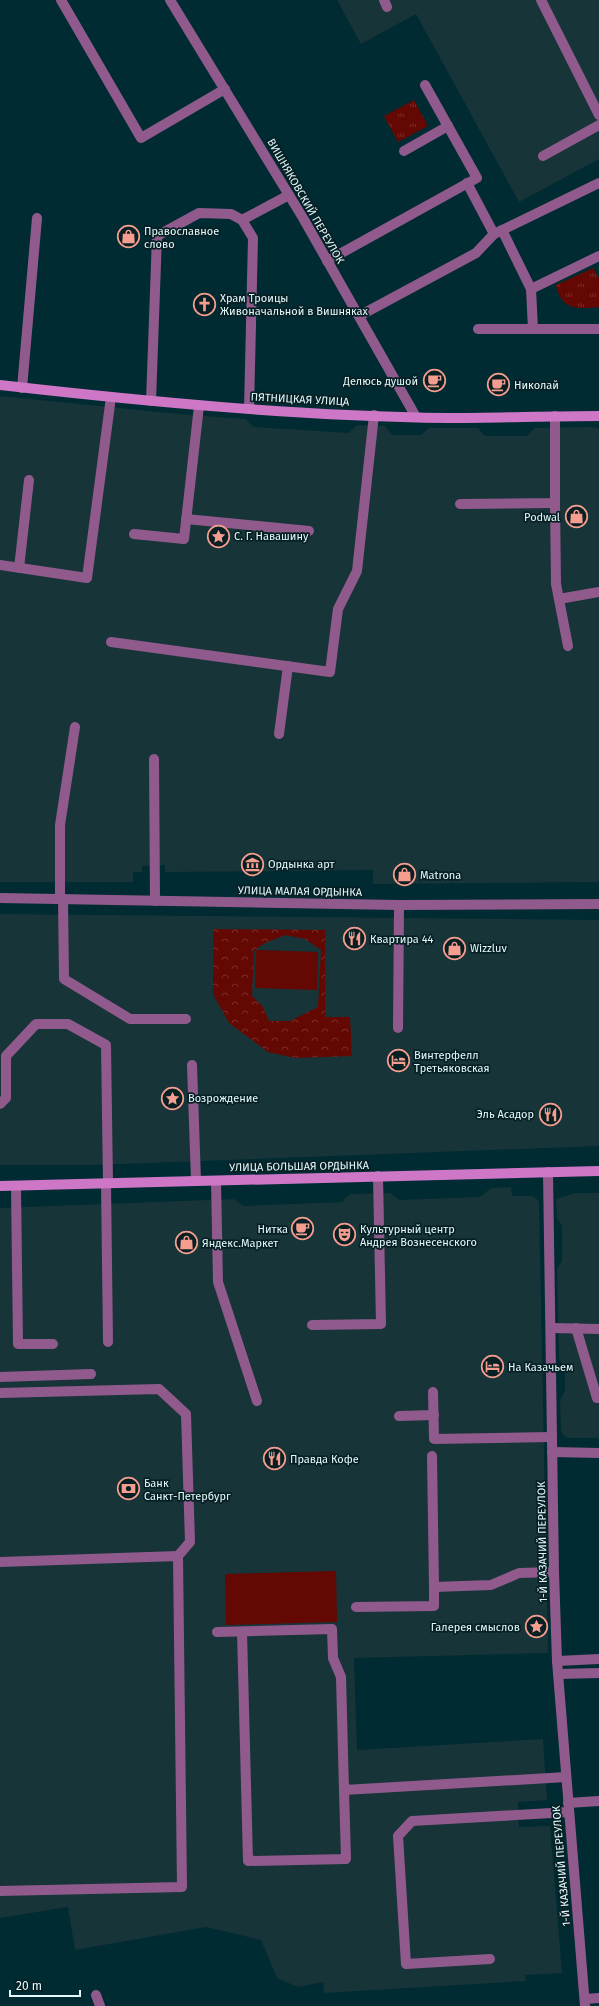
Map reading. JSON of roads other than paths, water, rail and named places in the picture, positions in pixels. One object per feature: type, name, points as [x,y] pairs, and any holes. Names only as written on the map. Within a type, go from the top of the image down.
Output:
[{"type":"street","points":[[61,0],[141,138],[225,89]]},
{"type":"street","name":"ВИШНЯКОВСКИЙ ПЕРЕУЛОК","points":[[170,0],[290,196],[416,417]]},
{"type":"street","points":[[541,0],[599,115]]},
{"type":"street","points":[[327,260],[477,178],[425,85]]},
{"type":"street","points":[[543,156],[599,125]]},
{"type":"street","points":[[404,151],[448,126]]},
{"type":"street","points":[[467,183],[498,232],[531,289],[533,329]]},
{"type":"street","points":[[359,316],[476,253],[498,232],[599,183]]},
{"type":"street","points":[[242,220],[290,196]]},
{"type":"street","points":[[151,401],[157,236],[199,213],[231,214],[242,220],[253,238],[248,409]]},
{"type":"street","points":[[22,388],[37,218]]},
{"type":"street","points":[[531,289],[599,256]]},
{"type":"street","points":[[478,329],[599,329]]},
{"type":"street","name":"ПЯТНИЦКАЯ УЛИЦА","points":[[0,385],[199,406],[248,409],[416,417],[599,416]]},
{"type":"street","points":[[0,565],[87,578],[111,397]]},
{"type":"street","points":[[134,534],[184,539],[199,406]]},
{"type":"street","points":[[111,642],[330,672],[338,609],[357,571],[374,415]]},
{"type":"street","points":[[555,416],[556,584],[568,646]]},
{"type":"street","points":[[19,568],[29,480]]},
{"type":"street","points":[[460,504],[555,503]]},
{"type":"street","points":[[186,519],[309,531]]},
{"type":"street","points":[[559,599],[599,592]]},
{"type":"street","points":[[279,734],[288,666]]},
{"type":"street","points":[[75,727],[60,825],[64,979],[130,1019],[186,1019]]},
{"type":"street","points":[[154,759],[155,901]]},
{"type":"street","name":"УЛИЦА МАЛАЯ ОРДЫНКА","points":[[0,898],[399,905],[599,904]]},
{"type":"street","points":[[398,1028],[399,905]]},
{"type":"street","points":[[0,1104],[6,1098],[6,1056],[36,1024],[68,1024],[106,1045],[108,1342]]},
{"type":"street","points":[[192,1065],[196,1181]]},
{"type":"street","name":"УЛИЦА БОЛЬШАЯ ОРДЫНКА","points":[[0,1186],[599,1171]]},
{"type":"street","name":"1-Й КАЗАЧИЙ ПЕРЕУЛОК","points":[[548,1172],[554,1572],[557,1661],[585,2002]]},
{"type":"street","points":[[312,1325],[381,1324],[378,1176]]},
{"type":"street","points":[[216,1181],[218,1282],[257,1401]]},
{"type":"street","points":[[16,1186],[18,1344],[53,1344]]},
{"type":"street","points":[[551,1328],[599,1329]]},
{"type":"street","points":[[576,1328],[597,1398],[599,1398]]},
{"type":"street","points":[[0,1377],[91,1374]]},
{"type":"street","points":[[0,1393],[159,1389],[186,1414],[190,1542],[178,1556],[182,1887],[0,1891]]},
{"type":"street","points":[[433,1392],[434,1439],[552,1437]]},
{"type":"street","points":[[399,1416],[434,1415]]},
{"type":"street","points":[[552,1452],[599,1453]]},
{"type":"street","points":[[356,1607],[434,1606],[432,1456]]},
{"type":"street","points":[[0,1562],[178,1556]]},
{"type":"street","points":[[434,1587],[491,1585],[519,1573],[554,1572]]},
{"type":"street","points":[[217,1632],[332,1629],[333,1658],[341,1677],[346,1859],[248,1861],[242,1632]]},
{"type":"street","points":[[557,1661],[599,1659]]},
{"type":"street","points":[[558,1674],[599,1673]]},
{"type":"street","points":[[344,1790],[566,1777]]},
{"type":"street","points":[[490,1960],[406,1964],[398,1836],[412,1821],[569,1807],[599,1801]]},
{"type":"street","points":[[96,1995],[100,2006]]},
{"type":"street","points":[[585,2002],[599,1998]]},
{"type":"place","name":"Православное слово","points":[[129,237]]},
{"type":"place","name":"Храм Троицы Живоначальной в Вишняках","points":[[204,304]]},
{"type":"place","name":"Делюсь душой","points":[[434,381]]},
{"type":"place","name":"Николай","points":[[499,385]]},
{"type":"place","name":"Podwal","points":[[576,517]]},
{"type":"place","name":"С. Г. Навашину","points":[[218,536]]},
{"type":"place","name":"Ордынка арт","points":[[252,864]]},
{"type":"place","name":"Matrona","points":[[405,875]]},
{"type":"place","name":"Квартира 44","points":[[355,939]]},
{"type":"place","name":"Wizzluv","points":[[455,948]]},
{"type":"place","name":"Винтерфелл Третьяковская","points":[[398,1061]]},
{"type":"place","name":"Возрождение","points":[[172,1098]]},
{"type":"place","name":"Эль Асадор","points":[[550,1114]]},
{"type":"place","name":"Нитка","points":[[303,1229]]},
{"type":"place","name":"Культурный центр Андрея Вознесенского","points":[[344,1235]]},
{"type":"place","name":"Яндекс.Маркет","points":[[187,1243]]},
{"type":"place","name":"На Казачьем","points":[[492,1367]]},
{"type":"place","name":"Правда Кофе","points":[[274,1459]]},
{"type":"place","name":"Банк Санкт-Петербург","points":[[128,1489]]},
{"type":"place","name":"Галерея смыслов","points":[[536,1627]]}]
